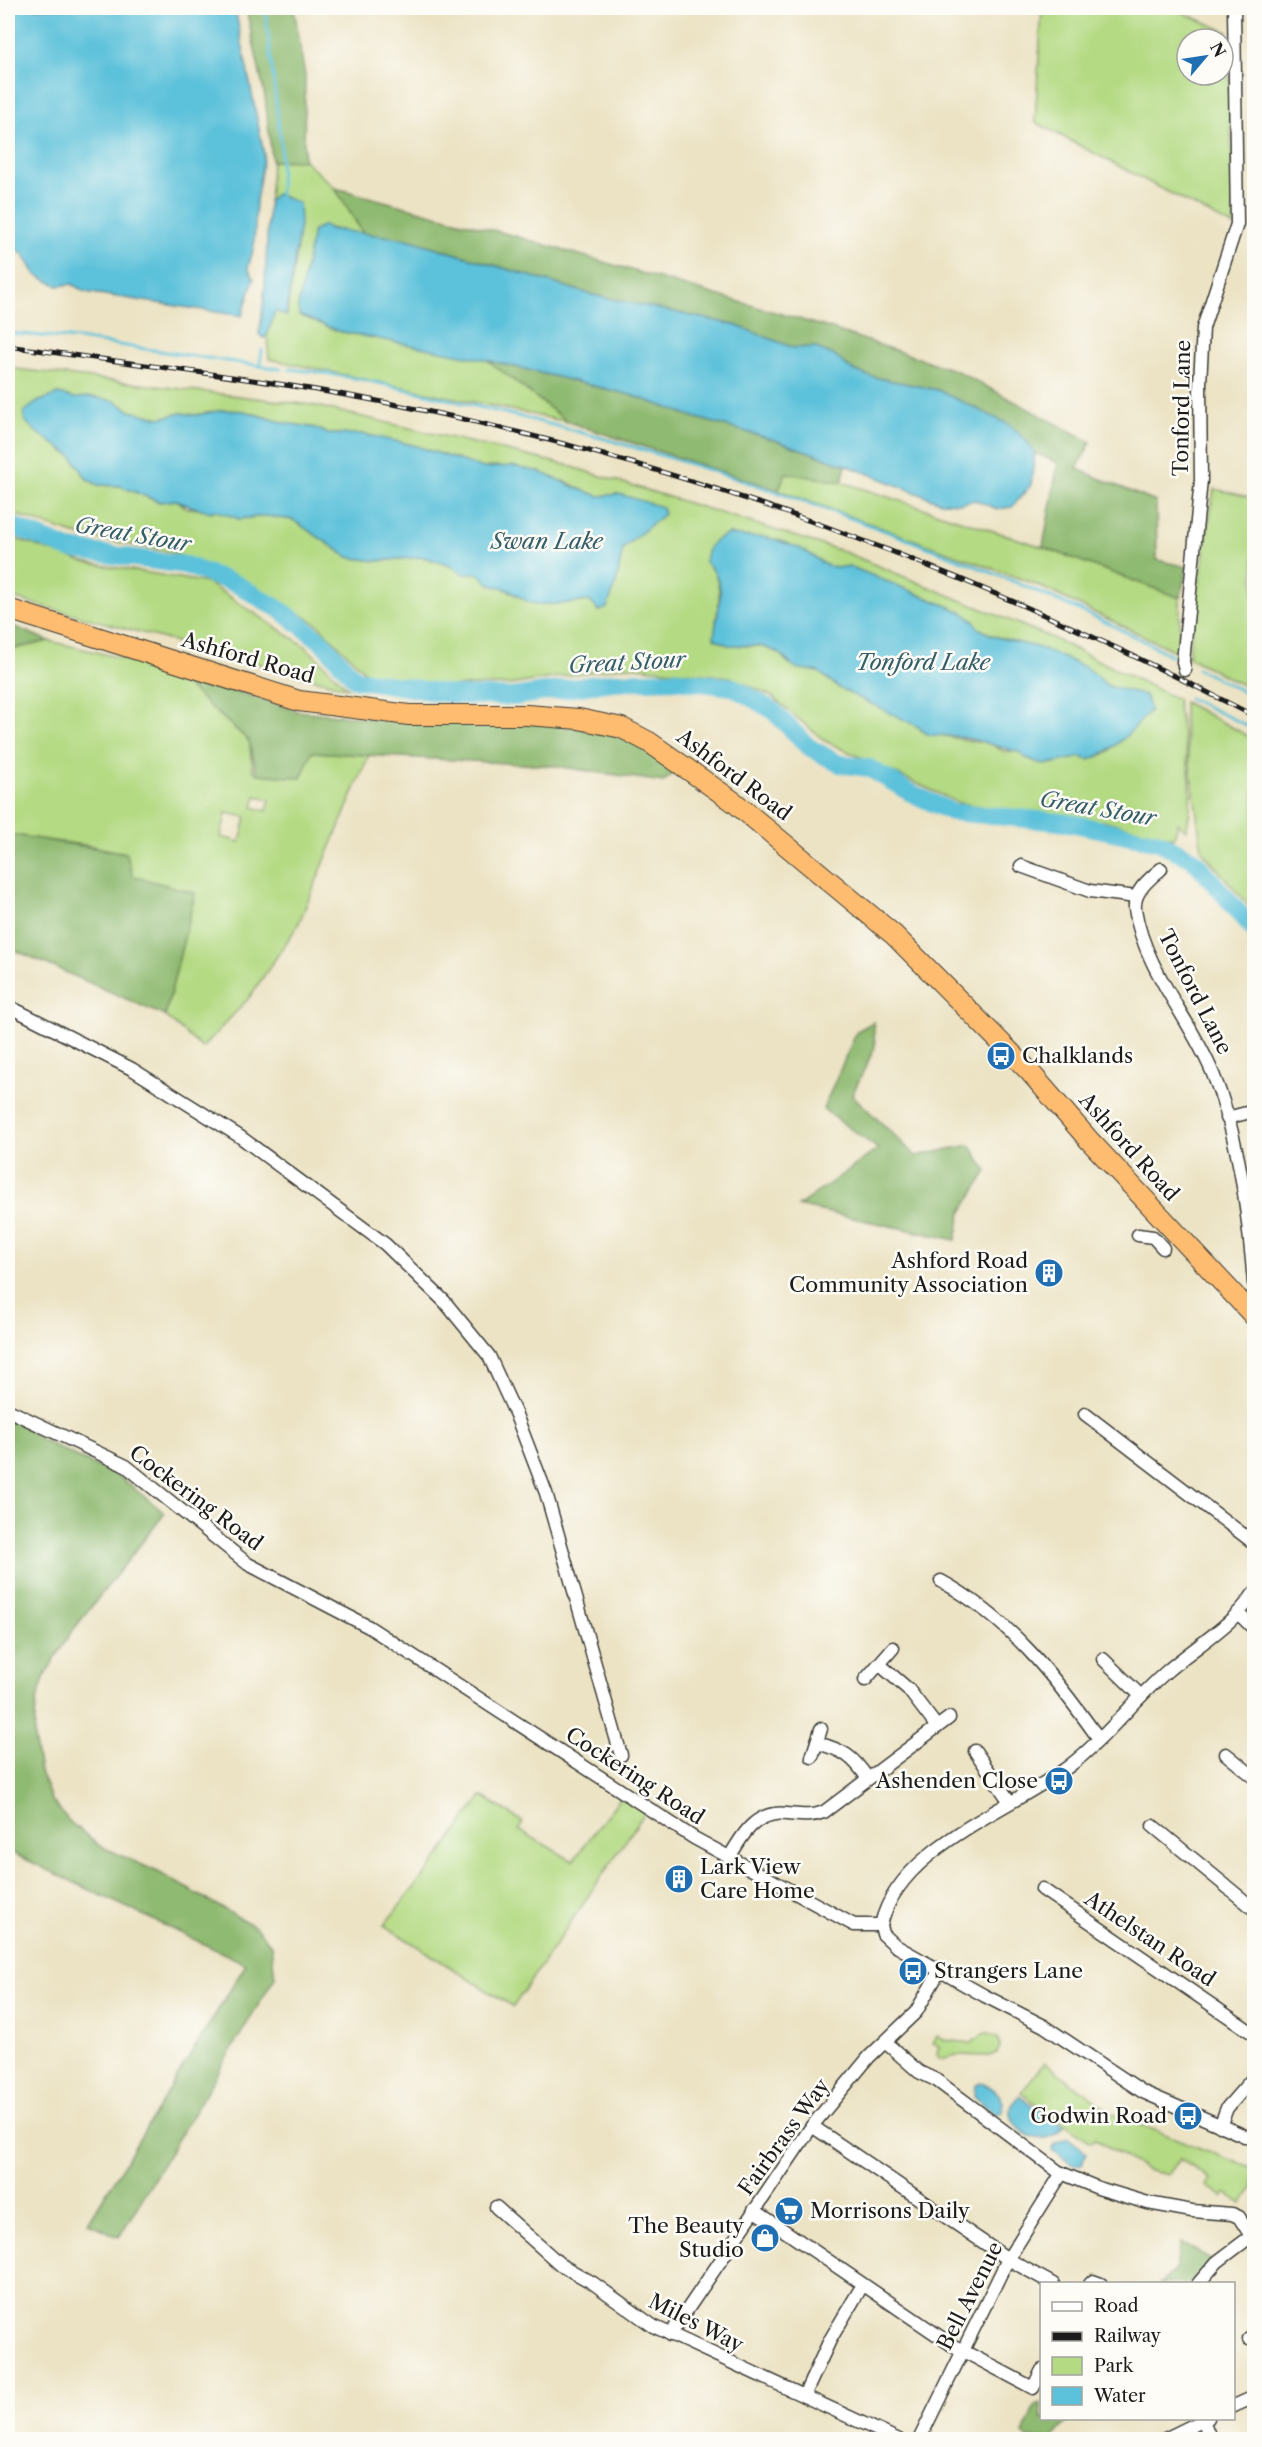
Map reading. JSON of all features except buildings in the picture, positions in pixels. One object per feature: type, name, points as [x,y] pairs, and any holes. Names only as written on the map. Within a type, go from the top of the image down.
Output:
[{"type":"highway","name":"Ashford Road","points":[[8,609],[299,700],[409,715],[527,715],[579,719],[622,728],[650,742],[734,802],[894,934],[1029,1071],[1089,1140],[1254,1312]]},
{"type":"street","name":"Tonford Lane","points":[[1185,670],[1183,662],[1201,480],[1200,383],[1203,328],[1237,224],[1234,8]]},
{"type":"street","points":[[1021,866],[1044,867],[1090,891],[1136,897],[1149,879],[1161,869]]},
{"type":"street","name":"Tonford Lane","points":[[1136,897],[1135,908],[1148,948],[1165,984],[1205,1055],[1227,1118],[1240,1162],[1254,1283]]},
{"type":"street","points":[[8,1006],[132,1069],[239,1136],[385,1244],[444,1301],[489,1356],[520,1426],[546,1493],[621,1755]]},
{"type":"street","points":[[1227,1118],[1254,1111]]},
{"type":"street","points":[[1138,1235],[1153,1237],[1163,1248]]},
{"type":"street","name":"Cockering Road","points":[[8,1410],[126,1466],[248,1564],[369,1627],[616,1789],[729,1858],[854,1925],[880,1925]]},
{"type":"street","points":[[1085,1414],[1254,1543]]},
{"type":"street","points":[[941,1581],[964,1593],[1001,1622],[1041,1660],[1099,1739]]},
{"type":"street","points":[[1254,1593],[1238,1613],[1140,1696],[1099,1739],[1051,1779],[1010,1802],[949,1842],[911,1872],[891,1899],[880,1925],[889,1941],[1044,2026],[1143,2092],[1254,2140]]},
{"type":"street","points":[[1238,1613],[1254,1629]]},
{"type":"street","points":[[865,1680],[893,1648]]},
{"type":"street","points":[[1103,1659],[1140,1696]]},
{"type":"street","points":[[879,1664],[908,1689],[937,1727]]},
{"type":"street","points":[[729,1858],[747,1829],[765,1815],[775,1813],[815,1816],[831,1808],[949,1718]]},
{"type":"street","points":[[812,1757],[821,1730]]},
{"type":"street","points":[[817,1743],[841,1750],[854,1760],[868,1779]]},
{"type":"street","points":[[975,1751],[1010,1802]]},
{"type":"street","points":[[1226,1754],[1254,1777]]},
{"type":"street","points":[[1157,1830],[1254,1910]]},
{"type":"street","name":"Athelstan Road","points":[[1042,1889],[1254,2034]]},
{"type":"street","name":"Fairbrass Way","points":[[670,2335],[812,2126],[869,2057],[916,2012],[940,1970]]},
{"type":"street","points":[[885,2042],[919,2072],[936,2080],[1062,2173],[1098,2188],[1148,2203],[1192,2211],[1232,2214],[1239,2217],[1253,2235],[1216,2262],[1199,2282]]},
{"type":"street","points":[[1220,2126],[1227,2108],[1254,2077]]},
{"type":"street","points":[[812,2126],[1008,2259],[1051,2282]]},
{"type":"street","name":"Bell Avenue","points":[[919,2439],[1008,2259],[1062,2173]]},
{"type":"street","name":"Miles Way","points":[[496,2207],[561,2265],[593,2283],[644,2321],[899,2439]]},
{"type":"street","points":[[754,2210],[862,2286],[962,2352],[1033,2388],[1040,2372]]},
{"type":"street","points":[[804,2396],[830,2340],[862,2286]]},
{"type":"street","points":[[1235,2405],[1254,2397]]},
{"type":"street","points":[[1163,2439],[1202,2420]]},
{"type":"street","points":[[1204,2420],[1211,2439]]},
{"type":"green space","points":[[246,8],[294,8],[305,76],[304,160],[272,161],[265,97]]},
{"type":"green space","points":[[1042,8],[1172,8],[1216,27],[1175,27],[1175,87],[1230,87],[1234,227],[1035,122]]},
{"type":"green space","points":[[304,160],[335,188],[364,235],[324,225],[299,315],[338,331],[487,359],[568,422],[269,359],[267,336],[275,311],[287,315],[300,224],[275,195],[269,200],[272,161]]},
{"type":"green space","points":[[335,188],[515,236],[829,328],[957,371],[1091,442],[1077,469],[1156,502],[1157,560],[1187,567],[1180,598],[1043,547],[1058,463],[1035,453],[1026,440],[938,390],[868,376],[851,369],[833,355],[814,347],[794,348],[735,325],[593,295],[407,239],[364,235]]},
{"type":"green space","points":[[487,360],[631,395],[697,418],[775,440],[846,465],[842,482],[786,473],[778,490],[568,422]]},
{"type":"green space","points":[[8,368],[312,405],[566,465],[842,551],[1050,637],[1177,699],[1190,781],[1186,830],[1178,823],[1174,838],[1104,821],[1077,821],[959,803],[825,741],[771,696],[730,677],[626,666],[509,685],[451,686],[370,677],[317,624],[239,577],[170,552],[74,534],[8,512]],"holes":[[[58,394],[74,398],[92,397],[115,401],[130,411],[160,418],[181,413],[196,415],[223,410],[244,411],[285,423],[316,428],[328,434],[363,434],[413,445],[483,468],[497,466],[567,482],[599,496],[619,494],[664,514],[623,548],[616,583],[607,608],[599,611],[590,601],[534,603],[487,582],[481,573],[458,569],[423,557],[376,561],[348,557],[293,520],[267,516],[239,519],[215,510],[187,508],[176,500],[159,502],[120,486],[98,485],[87,479],[72,456],[61,450]],[[729,534],[768,538],[786,543],[805,551],[824,566],[835,570],[849,566],[962,612],[974,621],[978,628],[993,636],[1043,649],[1087,668],[1108,686],[1124,691],[1150,710],[1107,753],[1089,760],[1081,757],[1044,765],[1024,757],[1020,752],[1003,751],[987,741],[976,742],[945,736],[919,727],[840,688],[819,672],[788,663],[779,653],[761,646],[728,645],[715,638],[719,594],[712,567]]]},
{"type":"green space","points":[[786,473],[842,482],[1043,547],[1180,598],[1179,653],[1035,584],[778,490]]},
{"type":"green space","points":[[1214,489],[1254,498],[1254,691],[1188,657]]},
{"type":"green space","points":[[8,536],[83,562],[208,583],[305,646],[348,688],[8,597]]},
{"type":"green space","points":[[8,624],[49,641],[8,650]]},
{"type":"green space","points":[[49,641],[168,669],[249,741],[253,771],[312,752],[369,755],[298,925],[249,998],[202,1048],[165,1016],[195,893],[132,876],[125,853],[92,846],[8,835],[8,650]],"holes":[[[256,796],[270,799],[267,811],[253,807]],[[226,813],[246,817],[240,842],[221,837]]]},
{"type":"green space","points":[[168,669],[297,711],[411,722],[543,722],[606,732],[632,742],[676,771],[663,782],[556,766],[312,752],[301,778],[257,774],[249,741]]},
{"type":"green space","points":[[1184,702],[1254,739],[1254,912],[1202,851],[1184,722]]},
{"type":"green space","points":[[8,834],[126,853],[133,876],[195,893],[165,1016],[8,947]]},
{"type":"green space","points":[[873,1022],[875,1047],[852,1095],[916,1156],[970,1145],[987,1171],[961,1213],[956,1240],[798,1206],[878,1149],[823,1109],[857,1031]]},
{"type":"green space","points":[[8,1413],[40,1439],[121,1478],[165,1513],[70,1634],[45,1675],[36,1704],[34,1738],[40,1772],[52,1801],[70,1822],[100,1846],[158,1872],[256,1927],[271,1945],[275,1977],[119,2237],[88,2223],[246,1964],[8,1851]]},
{"type":"green space","points":[[622,1795],[646,1811],[513,2007],[384,1925],[432,1866],[482,1796],[523,1822],[519,1830],[573,1861]]},
{"type":"green space","points":[[985,2033],[998,2038],[1000,2047],[997,2053],[989,2056],[957,2055],[939,2059],[937,2054],[939,2046],[933,2044],[937,2036],[943,2040],[971,2043]]},
{"type":"green space","points":[[1044,2062],[1113,2114],[1254,2169],[1254,2188],[1242,2204],[1226,2193],[1223,2197],[1207,2186],[1211,2179],[1180,2159],[1168,2175],[1146,2170],[1095,2139],[1091,2142],[1021,2093]]},
{"type":"green space","points":[[1181,2243],[1213,2260],[1192,2282],[1161,2282],[1175,2271]]},
{"type":"green space","points":[[1040,2404],[1040,2420],[1069,2420],[1051,2439],[1029,2439],[1023,2434],[1034,2407]]},
{"type":"water","points":[[8,8],[235,8],[264,154],[256,201],[254,247],[248,268],[254,279],[242,316],[85,292],[72,284],[58,286],[36,275],[23,254],[8,246]]},
{"type":"water","points":[[276,194],[299,203],[300,224],[286,316],[275,311],[267,336],[263,338],[259,334],[265,284],[269,200]]},
{"type":"water","points":[[324,225],[330,229],[407,239],[593,295],[735,325],[794,348],[814,347],[833,355],[851,369],[868,376],[938,390],[1008,424],[1026,440],[1035,453],[1031,485],[1012,507],[997,509],[975,500],[962,503],[940,502],[775,440],[697,418],[631,395],[487,360],[338,331],[299,315],[298,306],[313,231]]},
{"type":"water","name":"Swan Lake","points":[[58,394],[74,398],[92,397],[115,401],[130,411],[160,418],[181,413],[196,415],[223,410],[244,411],[285,423],[316,428],[328,434],[363,434],[413,445],[483,468],[512,466],[540,472],[599,496],[619,494],[662,507],[664,514],[623,548],[616,583],[607,608],[599,611],[590,601],[532,603],[504,588],[493,586],[481,575],[471,573],[465,575],[448,564],[423,557],[376,561],[348,557],[293,520],[267,516],[239,519],[215,510],[211,512],[189,506],[176,500],[160,502],[120,486],[98,485],[87,479],[72,456],[36,432],[25,421],[24,412],[37,402]]},
{"type":"water","name":"Tonford Lake","points":[[729,534],[780,541],[799,548],[827,565],[849,566],[962,612],[974,621],[978,628],[993,636],[1043,649],[1087,668],[1108,686],[1145,695],[1150,710],[1122,739],[1098,756],[1089,760],[1081,757],[1044,765],[1024,757],[1020,752],[962,737],[926,733],[919,727],[839,688],[819,672],[795,668],[779,653],[761,646],[728,645],[714,638],[720,588],[713,570],[705,562],[707,551],[712,544]]},
{"type":"water","points":[[980,2083],[998,2093],[1003,2112],[995,2114],[974,2096],[975,2086]]},
{"type":"water","points":[[1019,2096],[1064,2126],[1054,2135],[1043,2138],[1032,2137],[1022,2132],[1011,2115],[1012,2105]]},
{"type":"water","points":[[1068,2138],[1086,2152],[1082,2164],[1073,2165],[1052,2150],[1055,2144]]},
{"type":"waterway","points":[[265,8],[281,145],[280,197]]},
{"type":"waterway","points":[[8,333],[78,339],[281,369]]},
{"type":"waterway","points":[[260,364],[262,350]]},
{"type":"waterway","points":[[289,369],[391,386],[546,423],[703,468],[857,521],[1011,580],[1078,609],[1176,658]]},
{"type":"waterway","name":"Great Stour","points":[[8,524],[69,549],[185,565],[236,584],[282,611],[321,641],[355,679],[456,695],[512,697],[612,682],[677,680],[733,687],[772,710],[809,747],[839,764],[869,768],[909,792],[952,812],[1070,823],[1159,842],[1194,860],[1254,930]]},
{"type":"waterway","points":[[1198,669],[1254,697]]},
{"type":"waterway","points":[[1189,698],[1254,729]]},
{"type":"railway","points":[[8,346],[350,396],[509,430],[619,459],[729,493],[944,572],[1049,617],[1254,716]]},
{"type":"place","name":"Chalklands","points":[[1001,1056]]},
{"type":"place","name":"Ashford Road Community Association","points":[[1049,1273]]},
{"type":"place","name":"Ashenden Close","points":[[1059,1781]]},
{"type":"place","name":"Lark View Care Home","points":[[679,1879]]},
{"type":"place","name":"Strangers Lane","points":[[913,1971]]},
{"type":"place","name":"Godwin Road","points":[[1188,2116]]},
{"type":"place","name":"Morrisons Daily","points":[[789,2211]]},
{"type":"place","name":"The Beauty Studio","points":[[765,2238]]}]
